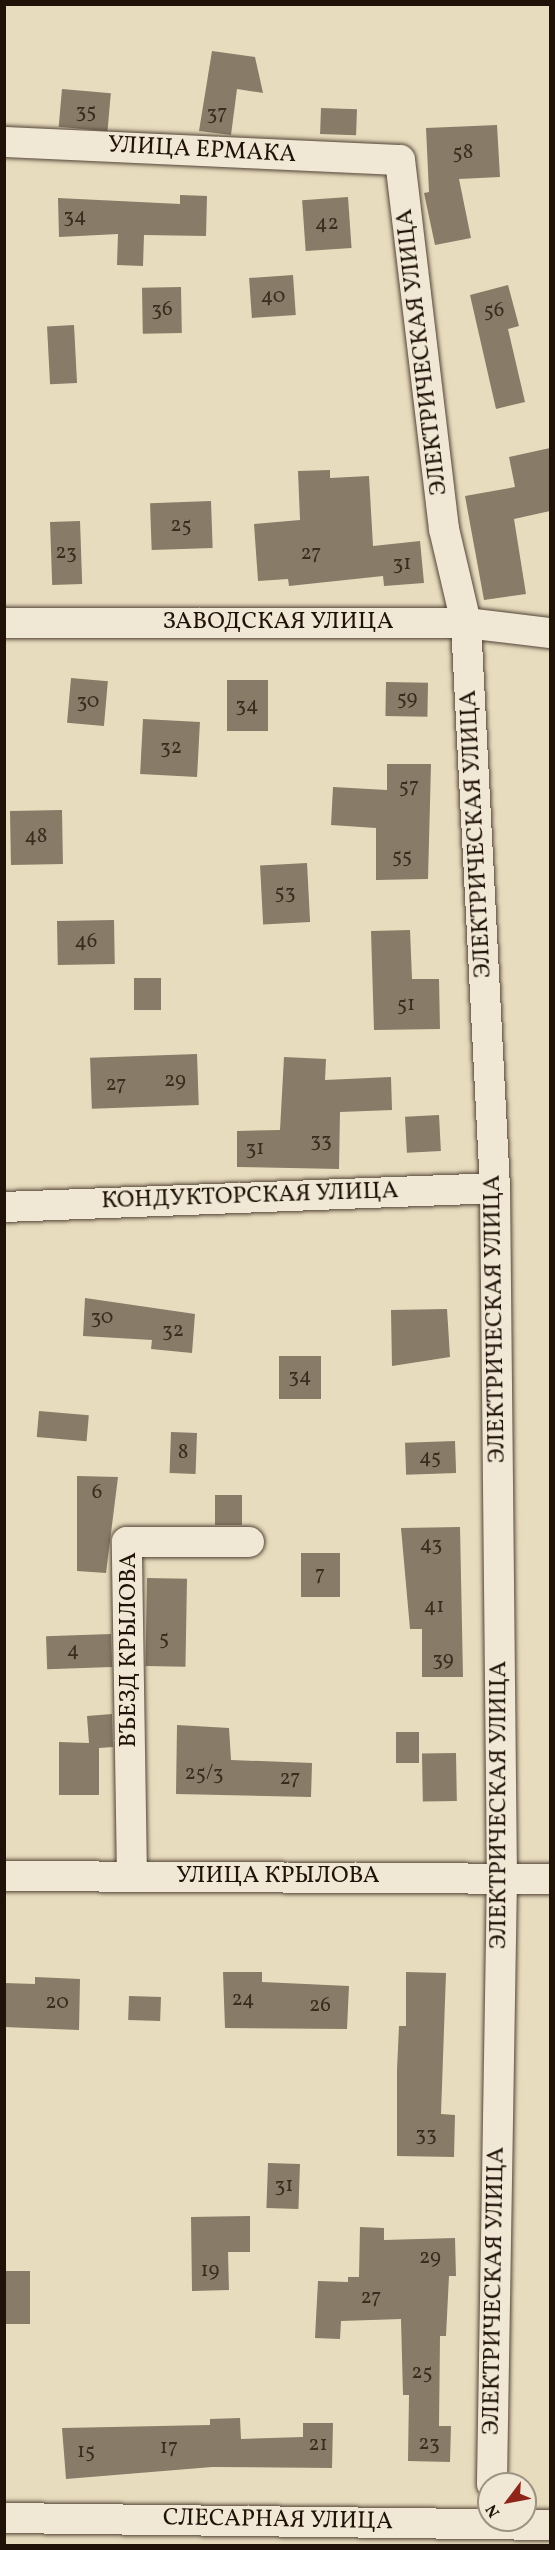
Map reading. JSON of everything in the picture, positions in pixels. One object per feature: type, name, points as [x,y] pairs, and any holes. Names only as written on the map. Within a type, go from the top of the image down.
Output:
[{"type":"street","name":"УЛИЦА ЕРМАКА","points":[[4,142],[400,160]]},
{"type":"street","name":"ЭЛЕКТРИЧЕСКАЯ УЛИЦА","points":[[400,160],[444,529],[466,623],[495,1188],[502,1878],[492,2472]]},
{"type":"street","name":"ЗАВОДСКАЯ УЛИЦА","points":[[4,623],[466,623],[550,633]]},
{"type":"street","name":"КОНДУКТОРСКАЯ УЛИЦА","points":[[4,1207],[495,1188]]},
{"type":"street","name":"ВЪЕЗД КРЫЛОВА","points":[[132,1877],[127,1542],[249,1542]]},
{"type":"street","name":"УЛИЦА КРЫЛОВА","points":[[4,1876],[550,1879]]},
{"type":"street","name":"СЛЕСАРНАЯ УЛИЦА","points":[[4,2518],[477,2530]]},
{"type":"building","points":[[212,51],[255,57],[263,93],[237,89],[231,135],[199,131]]},
{"type":"building","points":[[62,89],[111,93],[108,131],[59,127]]},
{"type":"building","points":[[321,108],[357,109],[356,135],[320,134]]},
{"type":"building","points":[[497,125],[500,177],[459,179],[471,238],[435,245],[424,193],[429,192],[426,128]]},
{"type":"building","points":[[180,195],[207,196],[206,236],[144,235],[143,266],[117,265],[118,234],[59,237],[58,198],[180,204]]},
{"type":"building","points":[[348,197],[352,248],[306,251],[302,200]]},
{"type":"building","points":[[293,275],[296,315],[252,318],[249,278]]},
{"type":"building","points":[[508,285],[519,326],[508,329],[525,402],[496,409],[470,295]]},
{"type":"building","points":[[181,287],[182,333],[143,334],[142,288]]},
{"type":"building","points":[[74,325],[77,383],[50,384],[47,326]]},
{"type":"building","points":[[550,448],[550,511],[514,519],[526,594],[484,600],[465,496],[515,487],[509,457]]},
{"type":"building","points":[[330,470],[330,478],[369,476],[373,546],[420,541],[424,583],[384,586],[383,576],[289,586],[288,579],[258,581],[254,524],[300,520],[298,471]]},
{"type":"building","points":[[211,501],[213,548],[152,550],[150,503]]},
{"type":"building","points":[[80,521],[82,584],[52,585],[50,522]]},
{"type":"building","points":[[71,678],[108,681],[104,726],[67,723]]},
{"type":"building","points":[[227,680],[268,680],[268,731],[227,731]]},
{"type":"building","points":[[386,682],[428,683],[427,717],[385,716]]},
{"type":"building","points":[[143,719],[200,722],[197,777],[140,774]]},
{"type":"building","points":[[387,764],[431,764],[428,879],[376,880],[376,828],[331,825],[333,787],[387,790]]},
{"type":"building","points":[[62,810],[63,864],[11,865],[10,811]]},
{"type":"building","points":[[307,863],[310,922],[263,924],[260,865]]},
{"type":"building","points":[[114,920],[115,964],[58,965],[57,921]]},
{"type":"building","points":[[410,930],[412,979],[439,979],[440,1029],[374,1030],[371,931]]},
{"type":"building","points":[[134,978],[161,978],[161,1010],[134,1010]]},
{"type":"building","points":[[197,1054],[199,1105],[92,1109],[90,1058]]},
{"type":"building","points":[[284,1057],[326,1059],[325,1080],[391,1077],[392,1110],[340,1112],[339,1169],[237,1167],[237,1131],[280,1130]]},
{"type":"building","points":[[439,1115],[441,1151],[407,1153],[405,1117]]},
{"type":"building","points":[[85,1298],[195,1314],[192,1353],[151,1349],[152,1340],[83,1336]]},
{"type":"building","points":[[447,1309],[450,1357],[392,1366],[391,1310]]},
{"type":"building","points":[[279,1356],[321,1356],[321,1399],[279,1399]]},
{"type":"building","points":[[39,1411],[89,1415],[87,1441],[37,1437]]},
{"type":"building","points":[[171,1432],[197,1433],[196,1474],[170,1473]]},
{"type":"building","points":[[455,1441],[456,1473],[406,1475],[405,1443]]},
{"type":"building","points":[[77,1476],[118,1477],[106,1573],[77,1571]]},
{"type":"building","points":[[215,1495],[242,1495],[242,1525],[215,1525]]},
{"type":"building","points":[[460,1527],[463,1677],[422,1677],[422,1629],[410,1629],[401,1528]]},
{"type":"building","points":[[301,1553],[340,1553],[340,1597],[301,1597]]},
{"type":"building","points":[[147,1578],[187,1579],[185,1667],[145,1666]]},
{"type":"building","points":[[111,1634],[112,1667],[47,1669],[46,1636]]},
{"type":"building","points":[[112,1714],[113,1747],[99,1748],[99,1795],[59,1795],[59,1742],[89,1743],[87,1716]]},
{"type":"building","points":[[177,1725],[229,1728],[231,1760],[312,1763],[311,1797],[176,1794]]},
{"type":"building","points":[[396,1732],[419,1732],[419,1763],[396,1763]]},
{"type":"building","points":[[456,1753],[457,1801],[423,1802],[422,1754]]},
{"type":"building","points":[[223,1972],[262,1972],[262,1982],[349,1986],[347,2029],[225,2028]]},
{"type":"building","points":[[406,1972],[446,1973],[441,2114],[455,2115],[454,2157],[397,2156],[399,2026],[406,2026]]},
{"type":"building","points":[[35,1977],[80,1979],[79,2030],[4,2027],[4,1983],[35,1984]]},
{"type":"building","points":[[129,1996],[161,1997],[160,2021],[128,2020]]},
{"type":"building","points":[[268,2163],[300,2164],[298,2209],[266,2208]]},
{"type":"building","points":[[250,2216],[250,2252],[228,2252],[229,2290],[192,2291],[191,2217]]},
{"type":"building","points":[[360,2227],[384,2228],[384,2240],[455,2238],[456,2276],[449,2276],[446,2336],[440,2336],[439,2426],[451,2426],[450,2462],[408,2461],[409,2395],[403,2395],[401,2319],[341,2321],[340,2339],[315,2338],[318,2281],[348,2282],[348,2277],[359,2277]]},
{"type":"building","points":[[4,2271],[30,2271],[30,2324],[4,2324]]},
{"type":"building","points":[[240,2418],[241,2439],[303,2437],[303,2423],[333,2423],[332,2468],[212,2467],[66,2479],[62,2428],[210,2425],[210,2419]]}]
